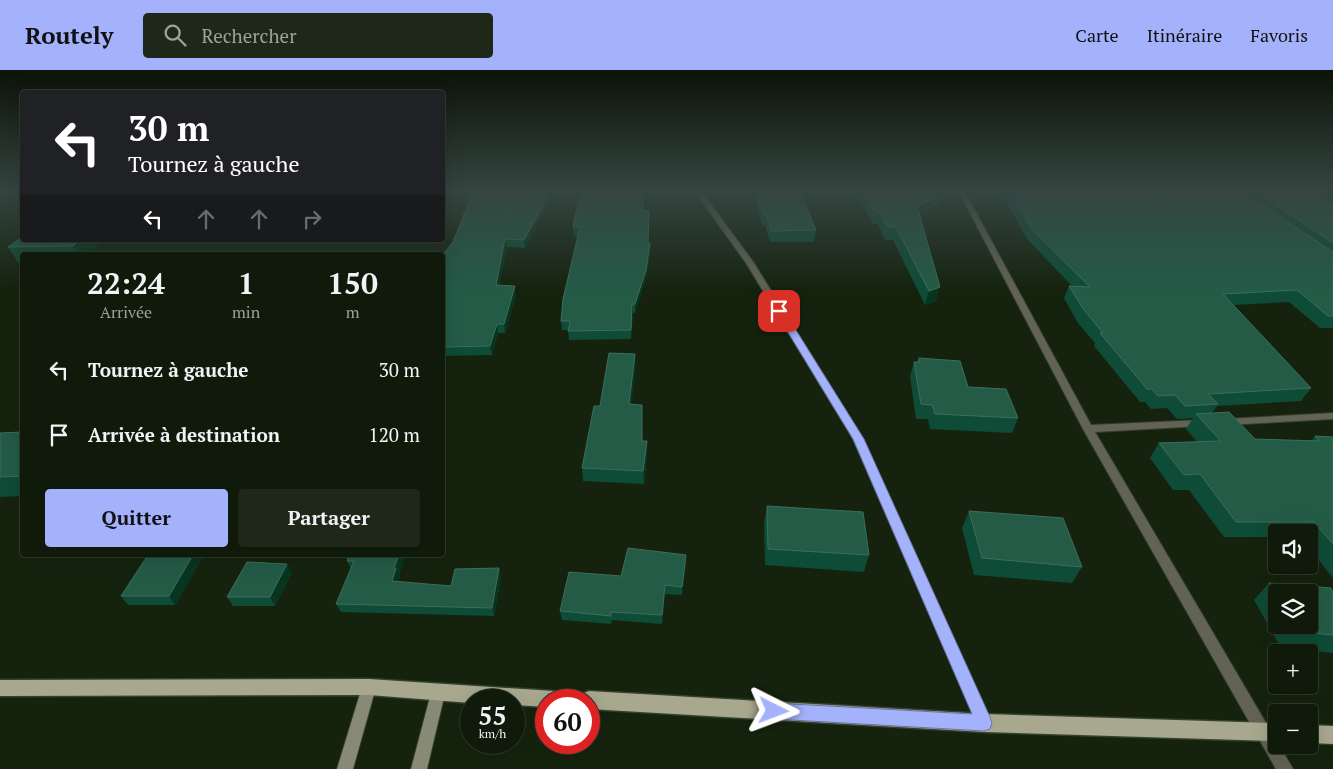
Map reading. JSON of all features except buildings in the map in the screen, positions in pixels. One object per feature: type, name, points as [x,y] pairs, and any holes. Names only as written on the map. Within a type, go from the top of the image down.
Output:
[{"type":"main road","points":[[0,688],[370,687],[438,693],[535,698]]},
{"type":"main road","points":[[600,701],[984,723],[1268,732]]},
{"type":"main road","points":[[1318,735],[1333,736]]},
{"type":"street","points":[[722,225],[750,263],[858,439],[984,723]]},
{"type":"street","points":[[979,225],[1088,430],[1268,730]]},
{"type":"street","points":[[1088,430],[1333,416]]},
{"type":"street","points":[[345,769],[370,687]]},
{"type":"street","points":[[420,769],[438,693]]},
{"type":"street","points":[[1279,754],[1285,769]]},
{"type":"route","points":[[774,711],[984,723],[858,439],[779,311]]}]
